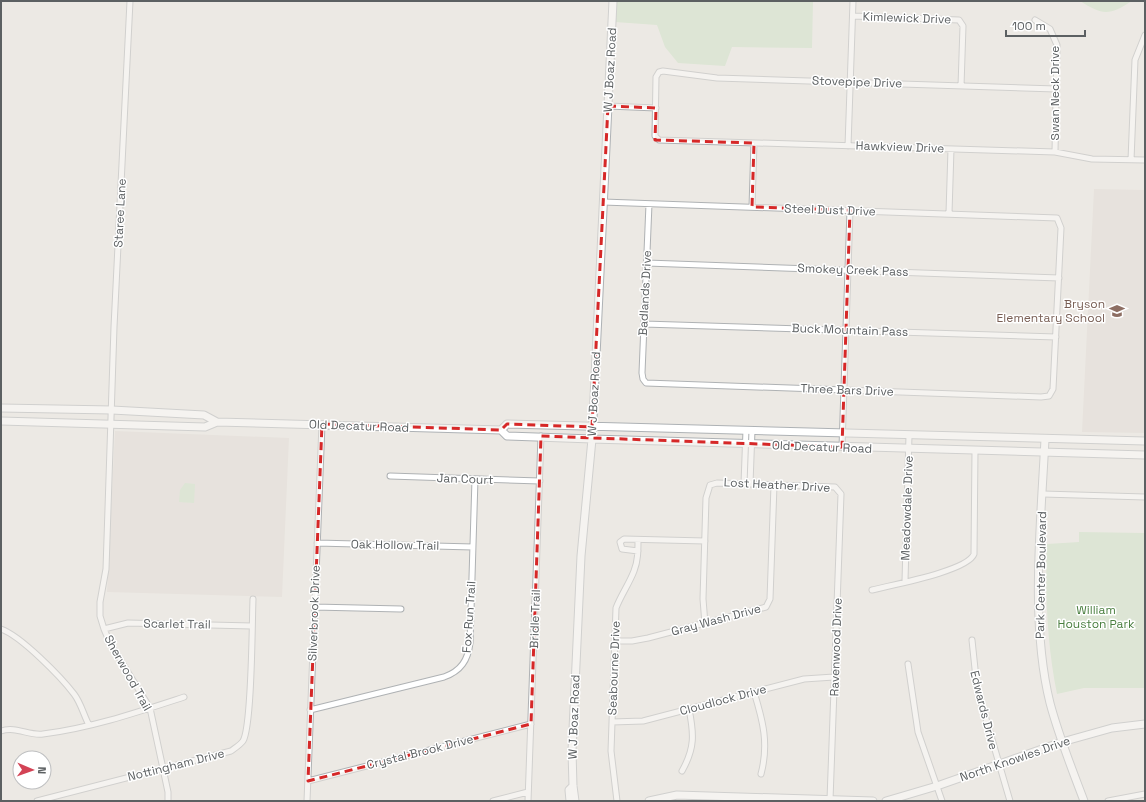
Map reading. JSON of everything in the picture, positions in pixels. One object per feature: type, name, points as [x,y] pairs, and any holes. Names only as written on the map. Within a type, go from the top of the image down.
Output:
[{"type":"main road","name":"W J Boaz Road","points":[[575,801],[572,751],[581,556],[592,439],[613,1]]},
{"type":"main road","name":"Old Decatur Road","points":[[1,408],[112,410],[204,415],[217,422]]},
{"type":"main road","points":[[29,422],[30,409]]},
{"type":"main road","name":"Old Decatur Road","points":[[1,421],[205,427],[217,422],[322,424],[501,430],[508,436],[1044,454],[1145,455]]},
{"type":"main road","name":"Old Decatur Road","points":[[501,430],[507,424],[1145,441]]},
{"type":"main road","name":"Park Center Boulevard","points":[[1045,439],[1040,544],[1040,635],[1050,703],[1062,742],[1084,801]]},
{"type":"main road","name":"North Knowles Drive","points":[[886,801],[937,786],[1062,742],[1112,728],[1145,724]]},
{"type":"main road","name":"W J Boaz Road","points":[[570,801],[569,790],[573,786]]},
{"type":"main road","points":[[649,801],[676,795],[873,801]]},
{"type":"street","name":"Staree Lane","points":[[112,424],[114,327],[130,1]]},
{"type":"street","points":[[848,146],[853,1]]},
{"type":"street","name":"Kimlewick Drive","points":[[853,16],[957,20],[961,22],[963,26],[961,86]]},
{"type":"street","name":"Swan Neck Drive","points":[[1035,20],[1050,29],[1055,39],[1058,55],[1055,152]]},
{"type":"street","points":[[1131,160],[1135,60],[1145,35]]},
{"type":"street","name":"Stovepipe Drive","points":[[656,108],[656,77],[659,72],[677,72],[717,78],[1056,89]]},
{"type":"street","points":[[608,106],[656,108]]},
{"type":"street","name":"Hawkview Drive","points":[[656,108],[656,138],[659,140],[1055,152],[1086,158],[1145,160]]},
{"type":"street","points":[[752,207],[754,143]]},
{"type":"street","points":[[949,213],[951,149]]},
{"type":"street","name":"Steel Dust Drive","points":[[603,202],[1057,218],[1061,228],[1059,278]]},
{"type":"street","name":"Badlands Drive","points":[[644,381],[642,373],[650,204]]},
{"type":"street","points":[[842,447],[850,210]]},
{"type":"street","name":"Smokey Creek Pass","points":[[647,263],[1059,278]]},
{"type":"street","points":[[1056,337],[1059,278]]},
{"type":"street","name":"Buck Mountain Pass","points":[[644,324],[1056,337]]},
{"type":"street","name":"Three Bars Drive","points":[[644,381],[649,383],[1041,397],[1050,395],[1053,389],[1056,337]]},
{"type":"street","name":"Sherwood Trail","points":[[112,424],[106,569],[100,602],[100,616],[110,643],[150,708],[168,792],[168,801]]},
{"type":"street","name":"Silverbrook Drive","points":[[307,801],[322,424]]},
{"type":"street","points":[[744,484],[749,430]]},
{"type":"street","name":"Meadowdale Drive","points":[[905,581],[909,435]]},
{"type":"street","name":"Bridle Trail","points":[[528,801],[532,724],[541,436]]},
{"type":"street","points":[[748,444],[750,484]]},
{"type":"street","points":[[872,590],[957,568],[972,559],[975,451]]},
{"type":"street","name":"Jan Court","points":[[390,476],[540,481]]},
{"type":"street","name":"Fox Run Trail","points":[[310,710],[444,677],[452,674],[463,665],[467,659],[470,643],[475,479]]},
{"type":"street","name":"Lost Heather Drive","points":[[704,541],[706,492],[710,485],[718,483],[835,487],[841,494]]},
{"type":"street","name":"Gray Wash Drive","points":[[615,641],[641,640],[764,609],[768,605],[770,596],[774,485]]},
{"type":"street","name":"Ravenwood Drive","points":[[830,800],[841,494]]},
{"type":"street","points":[[1043,494],[1145,497]]},
{"type":"street","points":[[638,551],[622,549],[620,542],[624,539],[704,541],[703,606],[706,624]]},
{"type":"street","name":"Seabourne Drive","points":[[617,801],[611,764],[616,608],[621,593],[634,572],[638,551],[638,540]]},
{"type":"street","name":"Oak Hollow Trail","points":[[317,543],[473,547]]},
{"type":"street","name":"Nottingham Drive","points":[[37,801],[231,751],[243,740],[248,717],[253,599]]},
{"type":"street","points":[[314,607],[401,609]]},
{"type":"street","name":"Scarlet Trail","points":[[104,629],[128,623],[252,626]]},
{"type":"street","points":[[1,629],[15,637],[49,667],[75,695],[89,725]]},
{"type":"street","name":"Edwards Drive","points":[[972,640],[977,688],[1010,801]]},
{"type":"street","points":[[908,664],[918,732],[942,801]]},
{"type":"street","name":"Cloudlock Drive","points":[[612,722],[635,722],[804,679],[834,677]]},
{"type":"street","points":[[754,692],[765,730],[764,761],[761,774]]},
{"type":"street","points":[[1,731],[9,728],[41,735],[89,725],[184,697]]},
{"type":"street","points":[[682,771],[690,757],[694,734],[689,709]]},
{"type":"street","name":"Crystal Brook Drive","points":[[308,781],[532,724]]},
{"type":"street","points":[[493,801],[528,792]]},
{"type":"street","points":[[1108,801],[1145,794]]},
{"type":"highlighted area","points":[[608,106],[656,108],[655,140],[754,143],[752,207],[850,210],[842,447],[541,436],[531,724],[308,781],[322,424],[501,430],[507,424],[592,427]]},
{"type":"shaded area","name":"Bryson Elementary School","points":[[1094,189],[1145,190],[1145,433],[1082,432]]},
{"type":"shaded area","points":[[115,431],[289,438],[282,597],[107,592]]},
{"type":"green space","points":[[616,1],[813,1],[812,48],[732,47],[725,66],[678,63],[665,47],[657,25],[615,22]]},
{"type":"green space","points":[[1080,1],[1132,1],[1117,9],[1106,12],[1094,9]]},
{"type":"green space","points":[[185,483],[195,484],[194,503],[179,502],[180,490]]},
{"type":"green space","name":"William Houston Park","points":[[1079,532],[1145,533],[1145,688],[1084,688],[1057,694],[1049,638],[1046,582],[1047,544],[1079,542]]},
{"type":"place","name":"Bryson Elementary School","points":[[1117,311]]}]
